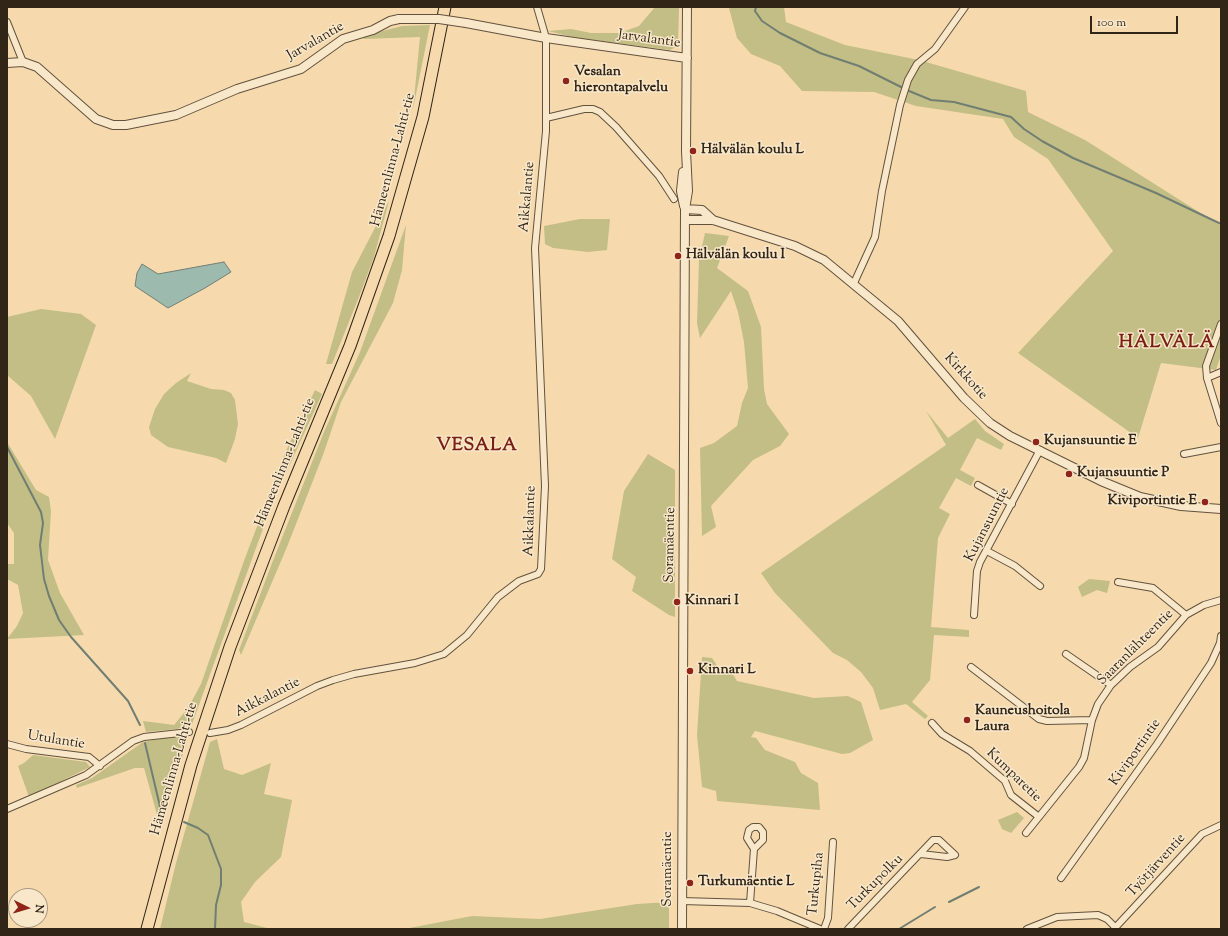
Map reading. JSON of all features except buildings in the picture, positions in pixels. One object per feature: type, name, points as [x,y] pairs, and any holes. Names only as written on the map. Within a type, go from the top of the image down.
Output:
[{"type":"highway","name":"Hämeenlinna-Lahti-tie","points":[[147,929],[191,765],[230,646],[284,506],[350,346],[389,236],[423,117],[445,7]]},
{"type":"street","name":"Aikkalantie","points":[[210,733],[228,730],[241,725],[317,686],[333,680],[360,672],[415,663],[444,654],[462,640],[498,597],[519,581],[538,574],[542,558],[545,486],[535,248],[546,118],[546,38],[537,7]]},
{"type":"street","name":"Soramäentie","points":[[682,929],[685,208],[688,191],[686,151],[687,7]]},
{"type":"street","points":[[854,283],[875,237],[882,191],[900,105],[908,80],[917,64],[935,49],[965,7]]},
{"type":"street","name":"Jarvalantie","points":[[7,63],[23,62],[37,67],[47,74],[96,119],[113,125],[126,125],[176,115],[237,89],[301,69],[343,39],[374,30],[399,19],[427,18],[466,23],[546,38],[687,58]]},
{"type":"street","points":[[7,22],[23,62]]},
{"type":"street","points":[[546,118],[584,109],[592,109],[600,112],[616,127],[650,165],[674,199]]},
{"type":"street","name":"Kirkkotie","points":[[685,208],[702,210],[713,220]]},
{"type":"street","name":"Kirkkotie","points":[[685,220],[713,220],[811,252],[854,283],[898,321],[964,398],[990,423],[1010,436],[1101,481],[1140,497],[1181,506],[1221,509]]},
{"type":"street","points":[[1221,324],[1206,366],[1207,378],[1221,422]]},
{"type":"street","points":[[1207,378],[1221,372]]},
{"type":"street","points":[[1184,454],[1221,447]]},
{"type":"street","name":"Kujansuuntie","points":[[974,615],[977,571],[1040,450]]},
{"type":"street","points":[[978,486],[1012,504]]},
{"type":"street","points":[[987,551],[1015,566],[1040,586]]},
{"type":"street","points":[[1118,582],[1153,588],[1186,615]]},
{"type":"street","name":"Saaranlähteentie","points":[[1026,833],[1079,767],[1084,758],[1092,720],[1098,704],[1111,685],[1130,667],[1158,647],[1186,615],[1204,605],[1221,600]]},
{"type":"street","name":"Kiviportintie","points":[[1061,878],[1157,744],[1212,663],[1220,643],[1221,636]]},
{"type":"street","points":[[1066,654],[1111,685]]},
{"type":"street","points":[[971,667],[1039,719],[1047,721],[1092,720]]},
{"type":"street","name":"Kumparetie","points":[[932,723],[942,734],[970,751],[1005,781],[1011,795],[1039,817]]},
{"type":"street","points":[[7,809],[86,775],[144,736],[189,732]]},
{"type":"street","name":"Utulantie","points":[[7,744],[26,749],[89,757],[100,766]]},
{"type":"street","name":"Työtjärventie","points":[[1114,928],[1129,914],[1202,834],[1221,825]]},
{"type":"street","name":"Turkupolku","points":[[848,929],[933,840],[939,840],[955,855],[948,857],[921,854]]},
{"type":"street","name":"Turkupiha","points":[[824,929],[828,918],[833,842]]},
{"type":"street","points":[[750,903],[754,849]]},
{"type":"street","points":[[682,901],[750,903],[777,911],[820,929]]},
{"type":"street","points":[[1027,929],[1057,918],[1098,915],[1107,919],[1114,928]]},
{"type":"shaded area","points":[[655,7],[679,7],[678,46],[670,50],[572,37],[548,31],[571,29],[591,33],[619,33],[639,26]]},
{"type":"shaded area","points":[[723,7],[784,7],[786,22],[845,45],[919,60],[1026,91],[1028,112],[1085,140],[1221,226],[1221,355],[1216,370],[1161,363],[1138,438],[1018,353],[1113,251],[1048,159],[1014,137],[1003,119],[916,106],[874,92],[802,91],[780,66],[751,54],[737,38],[729,8]]},
{"type":"shaded area","points":[[430,25],[413,109],[420,37],[364,39],[363,36],[402,26]]},
{"type":"shaded area","points":[[389,201],[374,257],[359,297],[332,364],[326,364],[352,272]]},
{"type":"shaded area","points":[[580,219],[610,219],[607,250],[588,252],[553,248],[545,244],[544,226]]},
{"type":"shaded area","points":[[406,225],[402,270],[393,303],[341,402],[323,455],[287,547],[241,655],[239,650],[274,558],[324,432],[360,352]]},
{"type":"shaded area","points":[[705,233],[729,236],[717,268],[748,291],[761,327],[764,389],[767,404],[789,434],[780,446],[753,460],[711,506],[716,527],[702,536],[700,448],[714,443],[737,426],[742,403],[748,388],[744,342],[738,312],[731,291],[700,338],[697,323],[699,260]]},
{"type":"shaded area","points":[[224,262],[231,272],[168,308],[135,286],[137,273],[142,264],[158,274]]},
{"type":"shaded area","points":[[41,309],[81,314],[96,325],[55,439],[31,396],[7,375],[7,317]]},
{"type":"shaded area","points":[[191,373],[187,381],[211,389],[224,390],[231,393],[235,400],[238,424],[235,439],[226,463],[216,458],[168,447],[151,435],[149,427],[155,409],[164,394],[176,383]]},
{"type":"shaded area","points":[[315,390],[322,394],[272,504],[192,724],[177,729],[146,732],[143,721],[174,725],[188,708],[201,684],[245,558],[285,453]]},
{"type":"shaded area","points":[[926,411],[948,438],[975,419],[985,431],[1004,444],[1001,450],[977,438],[960,470],[975,478],[971,486],[956,478],[939,508],[950,514],[938,538],[931,627],[969,630],[969,637],[934,635],[930,680],[912,702],[928,716],[925,719],[906,704],[880,710],[873,688],[861,672],[847,660],[833,653],[775,593],[761,573],[946,445]]},
{"type":"shaded area","points":[[7,442],[36,490],[49,497],[51,511],[48,560],[60,593],[84,635],[7,639],[17,626],[23,613],[18,585],[7,579],[7,564],[14,564],[14,533],[7,523]]},
{"type":"shaded area","points":[[648,454],[675,470],[675,617],[669,615],[632,591],[636,577],[612,559],[624,491]]},
{"type":"shaded area","points":[[1089,579],[1110,581],[1107,593],[1097,590],[1082,597],[1078,587]]},
{"type":"shaded area","points":[[702,657],[712,658],[723,674],[731,671],[737,681],[814,698],[848,696],[861,702],[873,740],[850,753],[842,754],[755,731],[751,737],[756,738],[765,750],[795,762],[801,773],[818,783],[820,810],[717,801],[716,791],[702,787],[697,735]]},
{"type":"shaded area","points":[[167,737],[188,738],[165,810],[158,818],[144,768],[135,768],[77,788],[76,785],[92,778],[143,742]]},
{"type":"shaded area","points":[[217,739],[224,769],[242,775],[271,763],[264,794],[292,800],[281,857],[255,882],[241,902],[244,922],[271,929],[160,929],[176,863],[210,742]]},
{"type":"shaded area","points":[[33,755],[86,762],[90,767],[29,797],[18,766]]},
{"type":"shaded area","points":[[1017,812],[1024,818],[1011,833],[1002,829],[998,820]]},
{"type":"shaded area","points":[[669,902],[669,929],[404,929],[472,916],[540,919],[637,904]]},
{"type":"waterway","points":[[756,7],[755,11],[762,21],[780,33],[820,53],[859,66],[909,91],[931,100],[954,102],[1011,117],[1024,129],[1042,141],[1073,158],[1156,193],[1221,224]]},
{"type":"waterway","points":[[7,447],[41,512],[43,523],[40,545],[44,579],[59,620],[71,637],[128,701],[140,725]]},
{"type":"waterway","points":[[145,743],[162,815]]},
{"type":"waterway","points":[[184,822],[198,828],[208,835],[221,869],[221,885],[216,905],[215,929]]},
{"type":"waterway","points":[[949,902],[979,887]]},
{"type":"waterway","points":[[899,929],[935,907]]},
{"type":"place","name":"Vesalan hierontapalvelu","points":[[566,81]]},
{"type":"place","name":"Hälvälän koulu L","points":[[693,151]]},
{"type":"place","name":"Hälvälän koulu I","points":[[678,256]]},
{"type":"place","name":"Kujansuuntie E","points":[[1036,442]]},
{"type":"place","name":"Kujansuuntie P","points":[[1069,474]]},
{"type":"place","name":"Kiviportintie E","points":[[1205,502]]},
{"type":"place","name":"Kinnari I","points":[[677,602]]},
{"type":"place","name":"Kinnari L","points":[[690,671]]},
{"type":"place","name":"Kauneushoitola Laura","points":[[967,720]]},
{"type":"place","name":"Turkumäentie L","points":[[690,883]]},
{"type":"district","name":"HÄLVÄLÄ","points":[[1167,344]]},
{"type":"district","name":"VESALA","points":[[477,447]]}]
